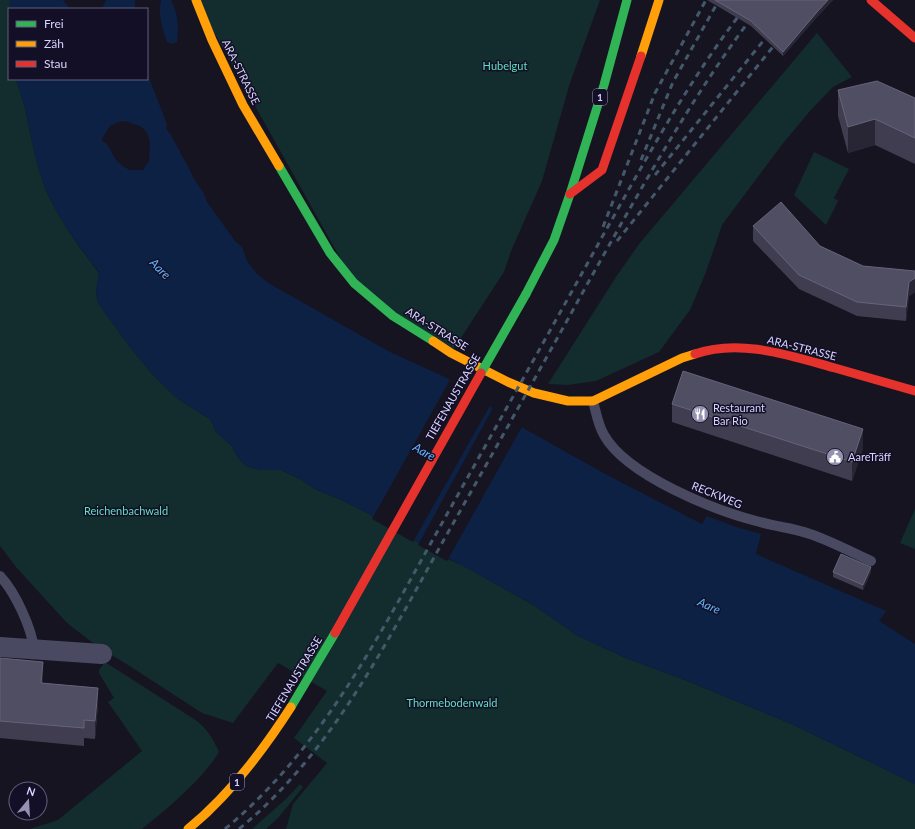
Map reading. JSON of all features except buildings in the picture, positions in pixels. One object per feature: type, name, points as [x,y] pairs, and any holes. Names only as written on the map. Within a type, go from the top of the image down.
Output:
[{"type":"main road","name":"ARA-STRASSE","points":[[196,0],[212,40],[243,105],[330,253],[354,284],[393,316],[444,349],[508,382],[534,393],[568,401],[593,401],[682,358],[705,350],[728,348],[746,348],[789,355],[915,391]]},
{"type":"main road","name":"TIEFENAUSTRASSE","points":[[188,829],[244,774],[278,728],[308,681],[427,467],[541,267],[554,240],[570,194],[604,85],[627,0]]},
{"type":"main road","points":[[570,194],[602,170],[659,0]]},
{"type":"main road","points":[[871,0],[915,38]]},
{"type":"street","points":[[0,647],[102,654]]},
{"type":"lane","name":"RECKWEG","points":[[593,401],[598,423],[612,447],[626,460],[666,486],[740,517],[811,534],[871,561]]},
{"type":"lane","points":[[0,576],[25,617],[33,638],[34,650]]},
{"type":"green space","points":[[0,0],[10,0],[10,8],[8,8],[8,80],[16,80],[25,108],[36,158],[50,199],[77,243],[99,273],[96,292],[98,303],[130,347],[153,375],[177,398],[211,420],[216,432],[231,445],[239,459],[246,466],[261,470],[281,470],[300,479],[315,489],[369,514],[535,606],[578,636],[626,658],[685,680],[794,725],[915,784],[915,829],[286,829],[293,804],[327,763],[294,738],[327,691],[278,663],[233,723],[202,713],[97,646],[67,623],[16,567],[0,546]]},
{"type":"green space","name":"Hubelgut","points":[[196,0],[600,0],[570,83],[542,181],[511,251],[504,272],[451,353],[354,283]]},
{"type":"green space","points":[[817,33],[852,77],[833,87],[809,112],[781,146],[722,225],[706,272],[690,310],[659,352],[596,381],[568,385],[548,384],[616,277],[639,244]]},
{"type":"green space","points":[[814,152],[849,169],[834,198],[838,201],[826,225],[794,195]]},
{"type":"green space","points":[[915,509],[915,549],[900,543]]},
{"type":"green space","points":[[105,662],[197,721],[210,735],[219,752],[194,783],[142,829],[30,829],[58,820],[142,751],[108,702],[114,698],[99,673],[99,670]]},
{"type":"green space","points":[[300,784],[303,787],[279,817],[266,829],[252,829],[286,799]]},
{"type":"water","points":[[10,0],[63,0],[70,8],[10,8]]},
{"type":"water","points":[[106,0],[135,0],[135,8],[102,8]]},
{"type":"water","points":[[161,0],[171,0],[175,10],[178,36],[177,42],[173,44],[167,42],[162,27],[160,16]]},
{"type":"water","name":"Aare","points":[[148,74],[167,125],[166,128],[203,192],[207,202],[235,241],[242,247],[247,261],[258,275],[270,284],[390,352],[447,378],[525,429],[607,475],[702,524],[707,516],[736,527],[761,534],[756,554],[886,611],[879,621],[915,644],[915,784],[794,725],[685,680],[626,658],[578,636],[535,606],[369,514],[315,489],[300,479],[281,470],[261,470],[246,466],[239,459],[231,445],[216,432],[211,420],[177,398],[153,375],[130,347],[98,303],[96,292],[99,272],[69,232],[45,188],[36,158],[25,108],[16,80],[148,80]],"holes":[[[121,121],[140,126],[148,135],[150,144],[149,161],[143,170],[130,170],[116,160],[107,144],[102,141],[110,126]]]},
{"type":"pier","points":[[451,378],[491,404],[413,542],[372,519]]},
{"type":"pier","points":[[494,406],[523,425],[447,561],[418,545]]},
{"type":"railway","points":[[603,227],[655,93],[706,0]]},
{"type":"railway","points":[[641,160],[673,82],[719,0]]},
{"type":"railway","points":[[225,829],[258,799],[288,766],[316,731],[366,658],[671,116],[709,57],[751,0]]},
{"type":"railway","points":[[239,829],[273,799],[303,765],[331,730],[356,692],[380,654],[650,173],[716,67],[765,0]]},
{"type":"railway","points":[[655,175],[772,30]]},
{"type":"railway","points":[[617,241],[780,38]]},
{"type":"traffic: fast","points":[[526,294],[554,240],[570,194],[604,85],[627,0]]},
{"type":"traffic: fast","points":[[279,166],[330,253],[354,283],[393,316],[433,341]]},
{"type":"traffic: fast","points":[[481,373],[526,294]]},
{"type":"traffic: fast","points":[[291,707],[335,633]]},
{"type":"traffic: slow","points":[[196,0],[212,40],[243,105],[279,166]]},
{"type":"traffic: slow","points":[[641,56],[659,0]]},
{"type":"traffic: slow","points":[[433,341],[451,353],[508,382],[534,393],[568,401],[593,401],[682,358],[695,354]]},
{"type":"traffic: slow","points":[[188,829],[231,788],[256,757],[291,707]]},
{"type":"traffic: jam","points":[[871,0],[915,38]]},
{"type":"traffic: jam","points":[[570,194],[602,170],[641,56]]},
{"type":"traffic: jam","points":[[695,354],[730,348],[765,350],[801,358],[915,391]]},
{"type":"traffic: jam","points":[[335,633],[481,373]]},
{"type":"place","name":"Restaurant Bar Rio","points":[[700,414]]},
{"type":"place","name":"AareTräff","points":[[835,457]]},
{"type":"park label","name":"Reichenbachwald","points":[[126,511]]},
{"type":"park label","name":"Thormebodenwald","points":[[452,703]]}]
